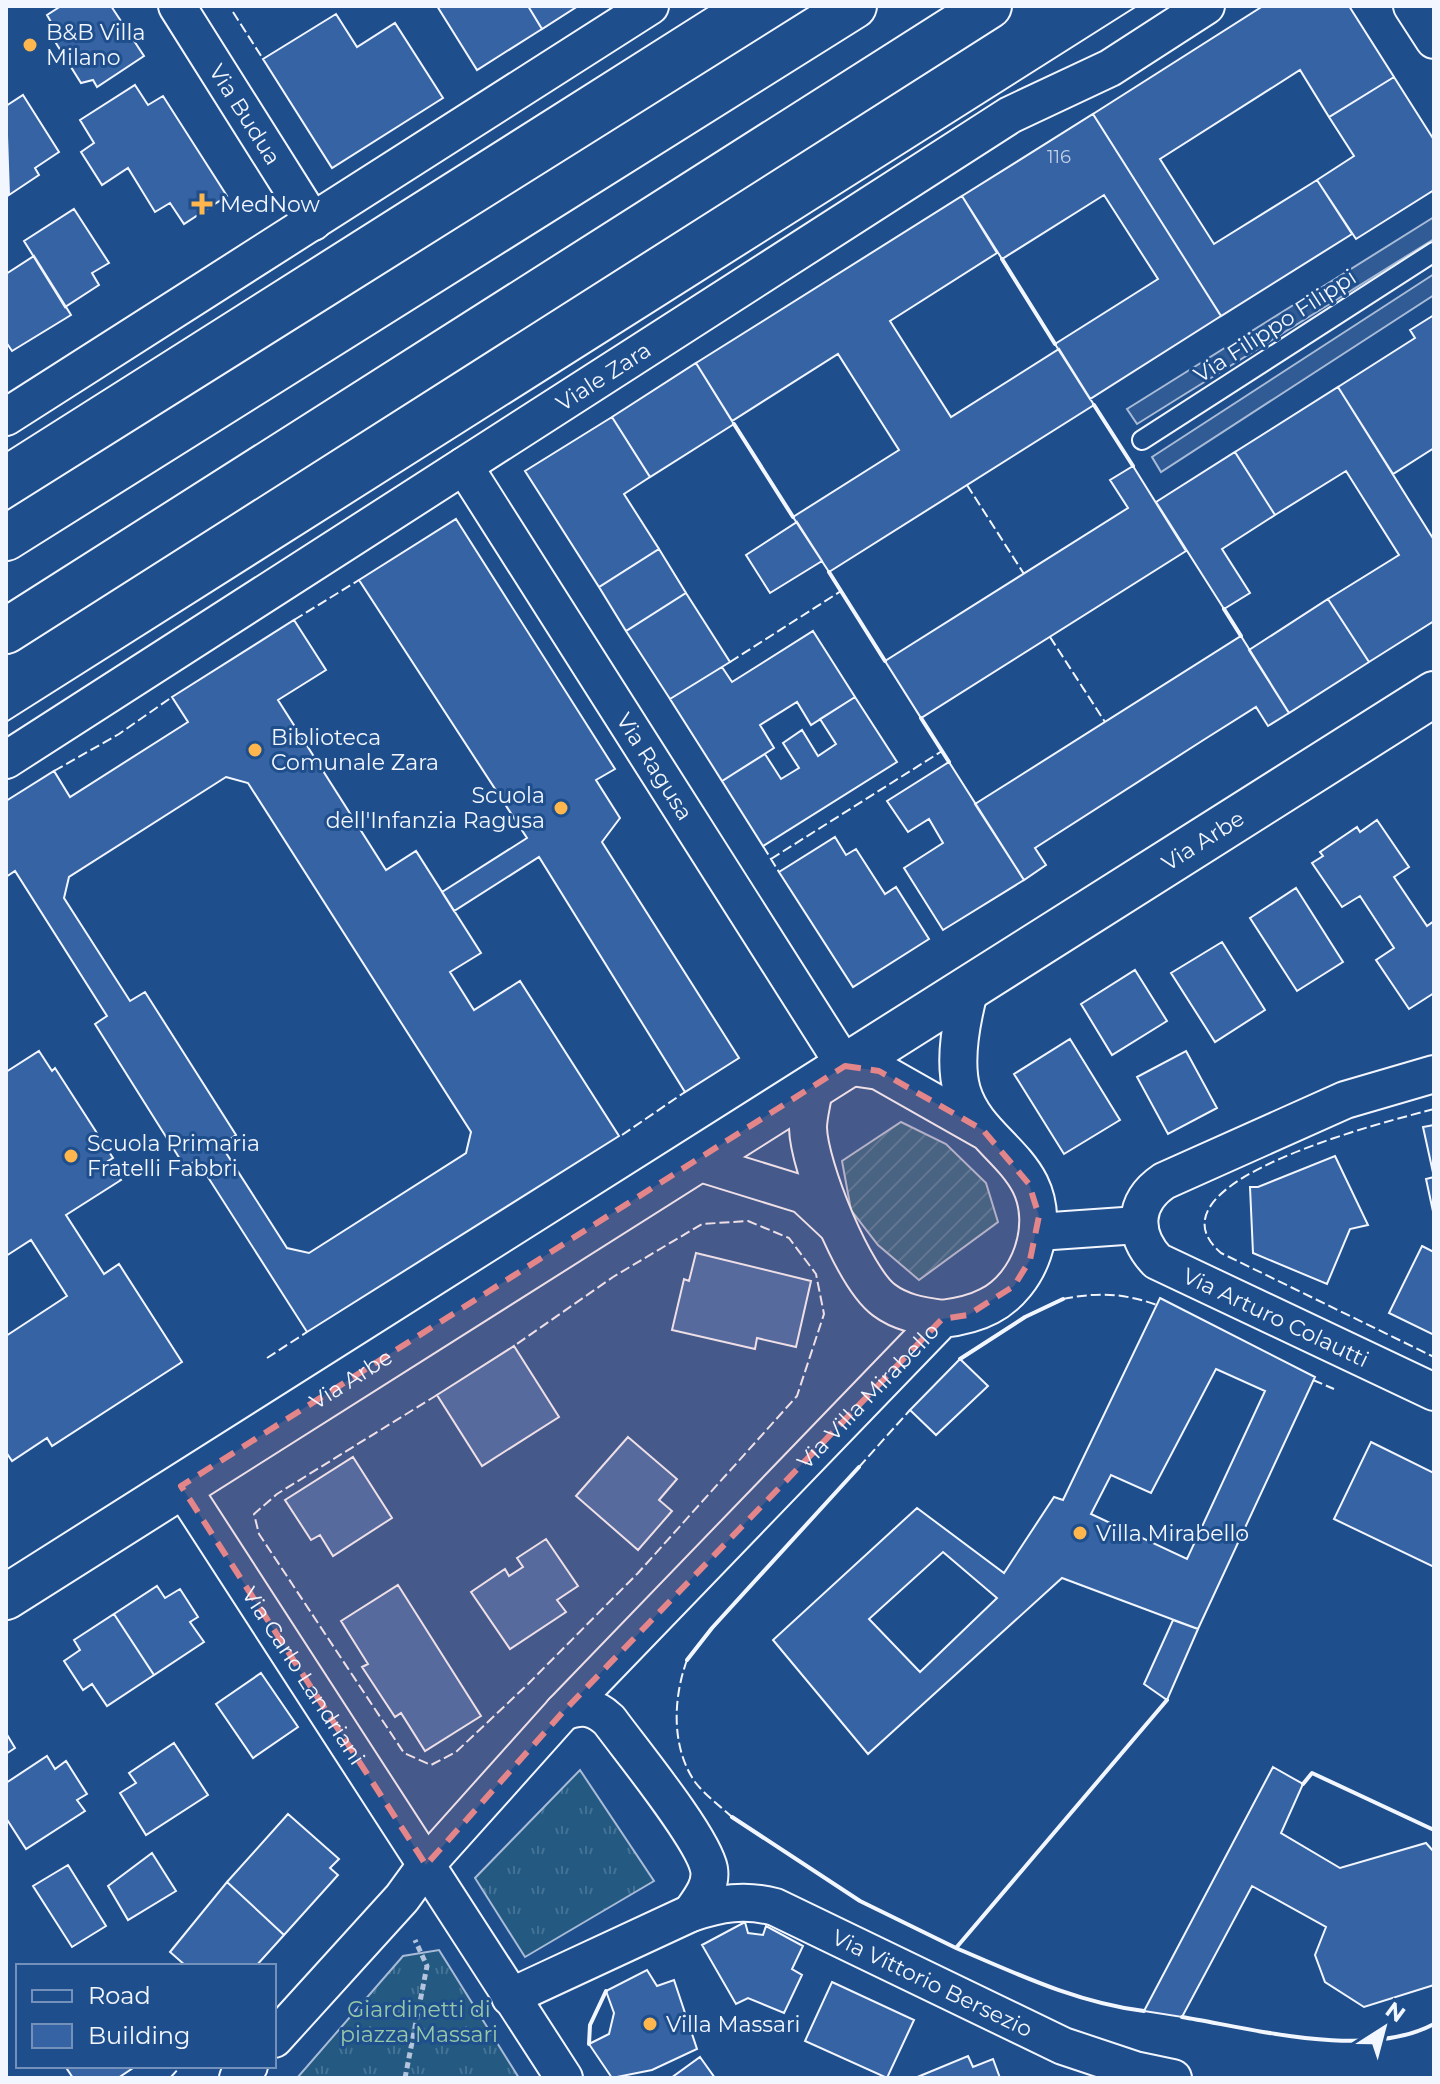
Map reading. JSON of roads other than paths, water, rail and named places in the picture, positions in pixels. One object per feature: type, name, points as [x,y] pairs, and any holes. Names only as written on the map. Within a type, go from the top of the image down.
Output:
[{"type":"main road","points":[[6,538],[854,6]]},
{"type":"main road","points":[[6,631],[989,6]]},
{"type":"main road","name":"Via Arbe","points":[[6,1597],[1434,694]]},
{"type":"street","name":"Via Budua","points":[[177,6],[313,222]]},
{"type":"street","points":[[6,417],[650,6]]},
{"type":"street","name":"Viale Zara","points":[[6,760],[1010,115],[1110,68],[1206,6]]},
{"type":"street","points":[[1412,6],[1434,40]]},
{"type":"street","name":"Via Ragusa","points":[[464,466],[830,1076]]},
{"type":"street","points":[[970,988],[962,1018],[961,1087],[983,1130],[1029,1184],[1039,1216],[1038,1232],[1138,1225],[1144,1199],[1164,1181],[1345,1100],[1434,1074]]},
{"type":"street","points":[[942,1319],[912,1314],[885,1301],[866,1283],[839,1228],[808,1132],[830,1076],[879,1071],[983,1130]]},
{"type":"street","points":[[694,1161],[804,1195],[839,1228]]},
{"type":"street","name":"Via Arturo Colautti","points":[[1138,1225],[1140,1238],[1157,1261],[1434,1392]]},
{"type":"street","name":"Via Villa Mirabello","points":[[276,2037],[402,1898],[426,1865],[563,1712],[942,1319],[968,1315],[992,1305],[1014,1286],[1030,1260],[1038,1232]]},
{"type":"street","name":"Via Carlo Landriani","points":[[181,1486],[564,2078]]},
{"type":"street","points":[[563,1712],[579,1707],[591,1708],[609,1720],[697,1842],[709,1869],[708,1882],[691,1913]]},
{"type":"street","name":"Via Vittorio Bersezio","points":[[510,1997],[691,1913],[737,1902],[775,1907],[1063,2046],[1135,2070],[1173,2078]]},
{"type":"lane","name":"Via Filippo Filippi","points":[[1142,440],[1434,252]]},
{"type":"tram line","points":[[6,452],[710,6]]},
{"type":"tram line","points":[[6,722],[1137,6]]},
{"type":"place","name":"B&B Villa Milano","points":[[30,45]]},
{"type":"place","name":"MedNow","points":[[202,204]]},
{"type":"place","name":"Biblioteca Comunale Zara","points":[[255,750]]},
{"type":"place","name":"Scuola dell'Infanzia Ragusa","points":[[561,808]]},
{"type":"place","name":"Scuola Primaria Fratelli Fabbri","points":[[71,1156]]},
{"type":"place","name":"Villa Mirabello","points":[[1080,1533]]},
{"type":"place","name":"Villa Massari","points":[[650,2024]]},
{"type":"park label","name":"Giardinetti di piazza Massari","points":[[419,2022]]}]
